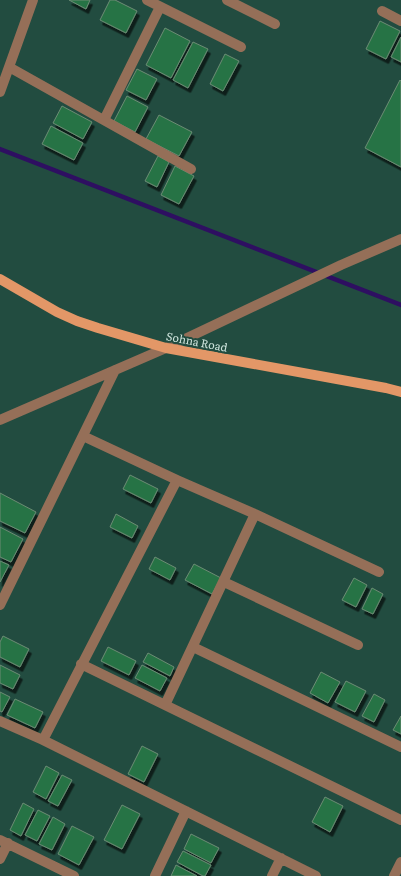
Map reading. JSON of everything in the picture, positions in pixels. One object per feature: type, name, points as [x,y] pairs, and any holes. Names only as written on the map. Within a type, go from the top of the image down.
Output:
[{"type":"main road","name":"Sohna Road","points":[[0,279],[57,312],[77,321],[166,348],[401,392]]},
{"type":"street","points":[[0,92],[33,0]]},
{"type":"street","points":[[147,0],[241,46]]},
{"type":"street","points":[[227,0],[275,24]]},
{"type":"street","points":[[104,120],[160,7]]},
{"type":"street","points":[[382,11],[401,20]]},
{"type":"street","points":[[9,67],[191,169]]},
{"type":"street","points":[[0,420],[166,348],[306,281],[401,239]]},
{"type":"street","points":[[0,605],[115,370]]},
{"type":"street","points":[[83,436],[379,572]]},
{"type":"street","points":[[43,740],[177,480]]},
{"type":"street","points":[[165,705],[255,514]]},
{"type":"street","points":[[224,582],[358,645]]},
{"type":"street","points":[[193,647],[401,747]]},
{"type":"street","points":[[81,664],[401,820]]},
{"type":"street","points":[[0,721],[43,740],[316,876]]},
{"type":"street","points":[[155,876],[186,811]]},
{"type":"street","points":[[0,859],[4,841],[74,876]]},
{"type":"street","points":[[272,876],[281,858]]},
{"type":"street","points":[[394,876],[401,862]]},
{"type":"building","points":[[69,0],[90,0],[86,9]]},
{"type":"building","points":[[110,0],[115,0],[137,11],[126,33],[100,20]]},
{"type":"building","points":[[380,21],[400,31],[386,59],[366,49]]},
{"type":"building","points":[[165,28],[190,41],[171,78],[146,65]]},
{"type":"building","points":[[401,37],[401,62],[391,57]]},
{"type":"building","points":[[193,42],[208,49],[188,88],[173,80]]},
{"type":"building","points":[[225,54],[239,61],[223,91],[210,84]]},
{"type":"building","points":[[137,69],[157,79],[146,100],[126,90]]},
{"type":"building","points":[[400,80],[401,81],[401,167],[365,148]]},
{"type":"building","points":[[127,96],[148,107],[135,132],[114,121]]},
{"type":"building","points":[[62,106],[92,122],[83,139],[53,123]]},
{"type":"building","points":[[159,115],[192,132],[179,156],[146,139]]},
{"type":"building","points":[[51,126],[83,143],[74,160],[42,144]]},
{"type":"building","points":[[158,156],[169,162],[157,187],[145,181]]},
{"type":"building","points":[[175,166],[194,176],[179,204],[161,195]]},
{"type":"building","points":[[130,475],[158,489],[151,503],[123,489]]},
{"type":"building","points":[[0,493],[36,512],[25,533],[0,521]]},
{"type":"building","points":[[116,514],[138,526],[132,538],[110,527]]},
{"type":"building","points":[[0,527],[23,539],[11,562],[0,557]]},
{"type":"building","points":[[155,557],[176,568],[170,580],[149,569]]},
{"type":"building","points":[[0,561],[9,565],[0,582]]},
{"type":"building","points":[[194,564],[221,578],[212,594],[185,580]]},
{"type":"building","points":[[354,578],[367,585],[356,607],[342,600]]},
{"type":"building","points":[[372,588],[383,594],[373,614],[362,609]]},
{"type":"building","points":[[3,636],[29,649],[20,667],[0,657],[0,642]]},
{"type":"building","points":[[108,647],[136,661],[129,675],[101,661]]},
{"type":"building","points":[[148,653],[174,667],[170,676],[143,662]]},
{"type":"building","points":[[0,665],[20,675],[13,689],[0,683]]},
{"type":"building","points":[[142,665],[167,678],[160,691],[135,678]]},
{"type":"building","points":[[321,672],[340,682],[328,703],[310,693]]},
{"type":"building","points":[[346,681],[366,691],[355,712],[335,702]]},
{"type":"building","points":[[0,692],[10,697],[2,712],[0,711]]},
{"type":"building","points":[[374,694],[385,700],[374,722],[362,716]]},
{"type":"building","points":[[15,699],[43,712],[35,728],[7,715]]},
{"type":"building","points":[[401,716],[401,734],[393,730]]},
{"type":"building","points":[[142,746],[158,754],[144,782],[128,774]]},
{"type":"building","points":[[46,766],[59,773],[46,799],[33,792]]},
{"type":"building","points":[[62,775],[72,780],[58,806],[48,801]]},
{"type":"building","points":[[325,797],[343,806],[330,832],[312,822]]},
{"type":"building","points":[[23,803],[34,809],[21,836],[10,830]]},
{"type":"building","points":[[122,805],[140,814],[122,849],[104,840]]},
{"type":"building","points":[[38,810],[50,816],[37,841],[25,835]]},
{"type":"building","points":[[53,817],[65,824],[52,850],[39,844]]},
{"type":"building","points":[[72,826],[94,837],[79,865],[58,854]]},
{"type":"building","points":[[191,834],[219,848],[211,863],[184,849]]},
{"type":"building","points":[[183,851],[211,865],[205,876],[177,862]]},
{"type":"building","points":[[176,865],[197,876],[171,876]]},
{"type":"waterway","points":[[0,149],[401,305]]}]
